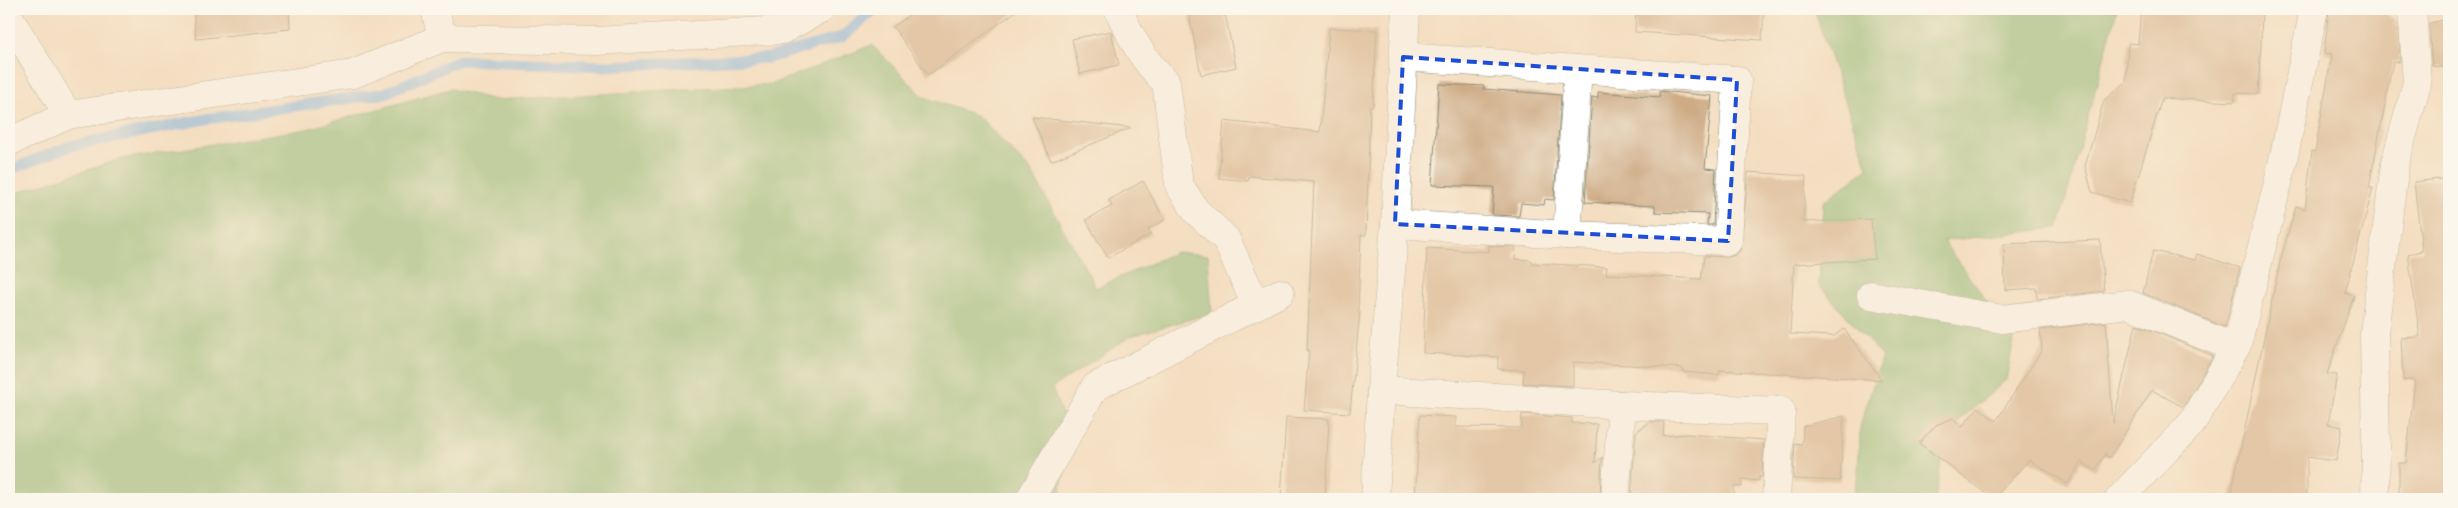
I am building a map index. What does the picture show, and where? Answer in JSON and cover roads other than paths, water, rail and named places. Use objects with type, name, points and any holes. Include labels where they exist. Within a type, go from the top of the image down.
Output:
[{"type":"street","points":[[435,9],[442,38]]},
{"type":"street","points":[[9,142],[68,115],[353,74],[442,38],[596,41],[782,30],[821,9]]},
{"type":"street","points":[[1030,499],[1096,387],[1268,299],[1226,239],[1196,212],[1179,185],[1166,82],[1154,71],[1126,26],[1118,9]]},
{"type":"street","points":[[1376,499],[1381,390],[1395,224],[1406,9]]},
{"type":"street","points":[[2119,499],[2192,423],[2235,348],[2280,175],[2314,9]]},
{"type":"street","points":[[2374,499],[2376,448],[2374,333],[2395,162],[2417,83],[2412,9]]},
{"type":"street","points":[[9,17],[68,115]]},
{"type":"street","points":[[1395,224],[1567,235],[1728,242],[1737,80],[1403,57]]},
{"type":"street","points":[[1567,235],[1578,69]]},
{"type":"street","points":[[1871,294],[2002,318],[2128,304],[2235,348]]},
{"type":"street","points":[[1381,390],[1622,405],[1781,411],[1776,499]]},
{"type":"street","points":[[1615,499],[1622,405]]},
{"type":"waterway","points":[[9,170],[70,146],[206,119],[385,93],[460,60],[605,66],[768,58],[842,37],[875,9]]}]
